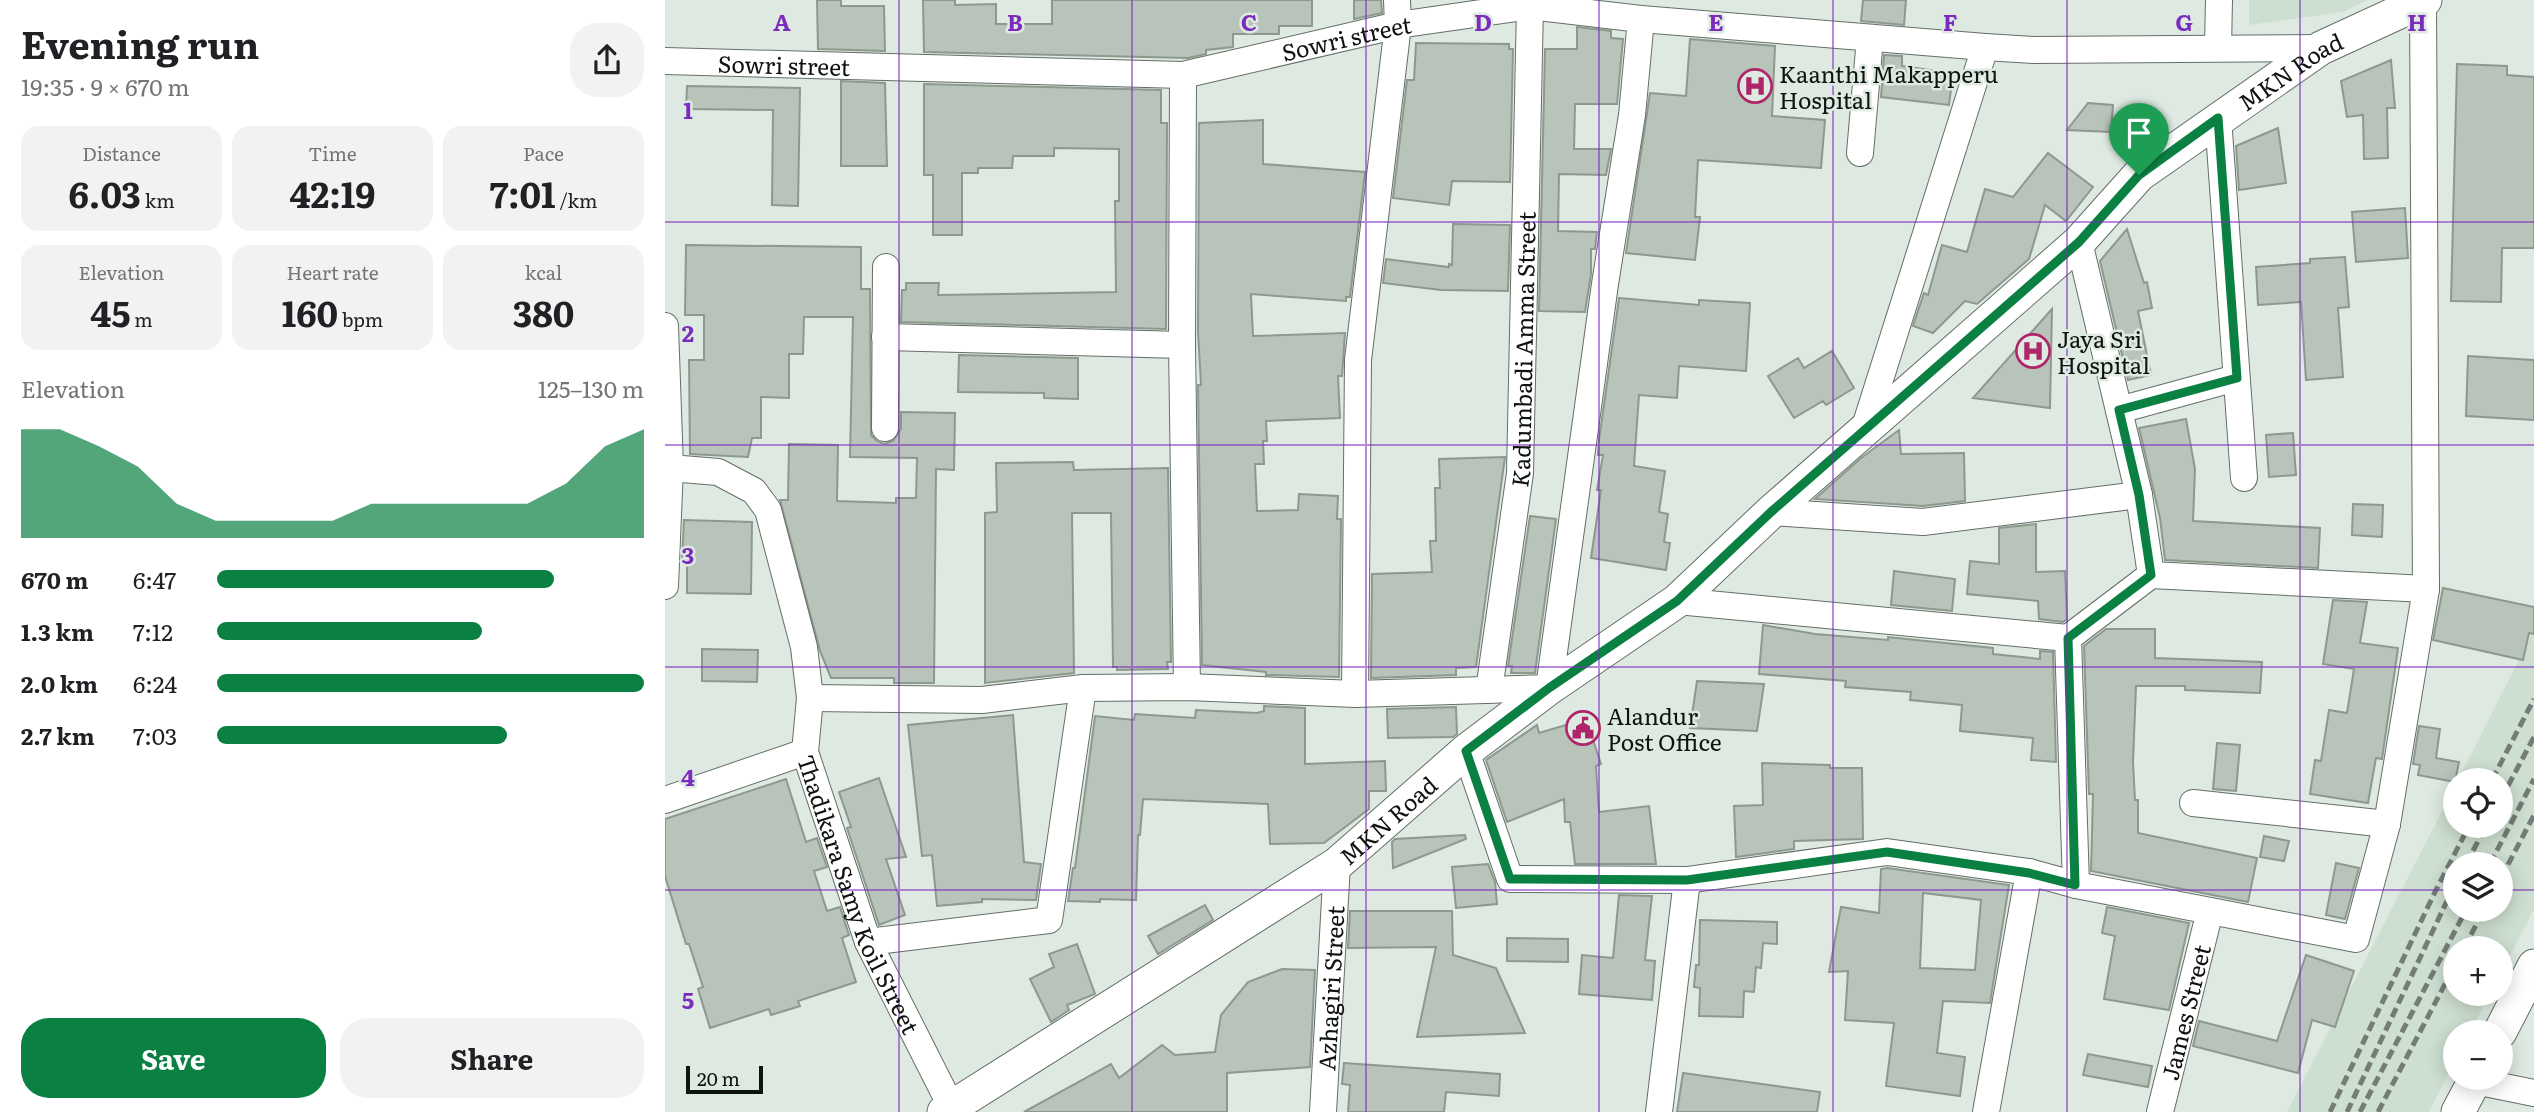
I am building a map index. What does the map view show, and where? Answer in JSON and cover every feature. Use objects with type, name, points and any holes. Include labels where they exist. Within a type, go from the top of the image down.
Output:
[{"type":"street","points":[[2218,48],[2219,0]]},
{"type":"street","points":[[1466,751],[1510,879],[1687,880],[1887,852],[2029,873],[2075,885],[2356,939],[2387,824],[2426,589],[2424,0]]},
{"type":"street","name":"MKN Road","points":[[951,1110],[1337,864],[1466,751],[1549,688],[1677,601],[1771,512],[2079,242],[2139,175],[2321,48],[2424,0]]},
{"type":"street","name":"Sowri street","points":[[665,61],[1184,75],[1397,12],[1530,6],[1630,12],[1870,38],[2034,50],[2321,48]]},
{"type":"street","name":"Kadumbadi Amma Street","points":[[1489,690],[1520,473],[1530,6]]},
{"type":"street","points":[[1355,694],[1358,360],[1397,12]]},
{"type":"street","points":[[810,698],[982,700],[1083,688],[1187,687],[1355,694],[1549,688],[1605,284],[1632,115],[1630,12]]},
{"type":"street","points":[[1860,153],[1870,38]]},
{"type":"street","points":[[1864,430],[1985,47]]},
{"type":"street","points":[[1184,75],[1182,345],[1187,687]]},
{"type":"street","points":[[2218,118],[2243,478]]},
{"type":"street","points":[[2079,242],[2139,495],[2151,575]]},
{"type":"street","points":[[885,428],[886,267]]},
{"type":"street","points":[[665,326],[670,468],[665,586]]},
{"type":"street","points":[[885,337],[1182,345]]},
{"type":"street","points":[[2119,410],[2237,378]]},
{"type":"street","name":"Thadikara Samy Koil Street","points":[[670,468],[717,472],[754,491],[768,510],[804,647],[810,698],[805,752],[868,942],[951,1110]]},
{"type":"street","points":[[1771,512],[1923,522],[2139,495]]},
{"type":"street","points":[[1677,601],[2068,638],[2151,575],[2426,589]]},
{"type":"street","points":[[2068,638],[2075,885]]},
{"type":"street","points":[[868,942],[1049,920],[1083,688]]},
{"type":"street","points":[[665,800],[805,752]]},
{"type":"street","points":[[2193,803],[2387,824]]},
{"type":"street","name":"Azhagiri Street","points":[[1323,1112],[1337,864]]},
{"type":"street","points":[[1986,1112],[2029,873]]},
{"type":"street","points":[[1659,1112],[1687,880]]},
{"type":"street","name":"James Street","points":[[2160,1112],[2210,911]]},
{"type":"street","points":[[2506,1020],[2534,965]]},
{"type":"street","points":[[2513,1088],[2534,1093]]},
{"type":"street","points":[[2458,1112],[2470,1090]]},
{"type":"shaded area","points":[[2249,0],[2367,0],[2343,12],[2249,25]]},
{"type":"shaded area","points":[[2534,630],[2534,909],[2513,950],[2513,936],[2443,936],[2443,1006],[2484,1006],[2476,1020],[2443,1020],[2443,1085],[2429,1112],[2287,1112],[2443,809],[2443,838],[2513,838],[2513,768],[2464,768]]},
{"type":"building","points":[[817,0],[841,0],[841,6],[884,6],[885,51],[818,49]]},
{"type":"building","points":[[923,0],[955,0],[955,5],[996,4],[996,24],[1052,24],[1052,0],[1312,0],[1312,26],[1279,26],[1279,34],[1233,34],[1233,47],[1206,50],[1206,54],[1188,58],[924,52]]},
{"type":"building","points":[[1354,0],[1381,0],[1382,13],[1354,19]]},
{"type":"building","points":[[1863,0],[1906,0],[1904,25],[1861,21]]},
{"type":"building","points":[[1577,27],[1611,31],[1611,38],[1623,39],[1617,104],[1575,104],[1574,149],[1611,149],[1606,175],[1559,174],[1558,231],[1597,232],[1595,249],[1591,249],[1591,274],[1585,312],[1539,311],[1545,49],[1577,49]]},
{"type":"building","points":[[1690,39],[1775,46],[1772,116],[1825,120],[1821,168],[1698,160],[1695,217],[1700,217],[1695,260],[1626,253],[1650,93],[1686,96]]},
{"type":"building","points":[[1416,43],[1509,44],[1509,49],[1513,49],[1510,182],[1452,181],[1449,205],[1393,198],[1407,80],[1414,80]]},
{"type":"building","points":[[1884,55],[1902,56],[1902,66],[1953,73],[1949,105],[1881,97]]},
{"type":"building","points":[[2391,60],[2395,108],[2387,108],[2388,158],[2364,159],[2363,115],[2347,117],[2341,81]]},
{"type":"building","points":[[2457,64],[2507,66],[2507,75],[2534,77],[2534,248],[2502,248],[2501,302],[2451,301]]},
{"type":"building","points":[[841,81],[885,83],[887,166],[841,166]]},
{"type":"building","points":[[924,84],[1161,90],[1161,123],[1167,123],[1166,329],[901,322],[902,290],[906,290],[906,283],[939,283],[938,295],[1116,292],[1115,201],[1119,201],[1119,149],[1054,148],[1054,156],[1013,156],[1012,168],[978,168],[978,173],[962,173],[962,235],[933,235],[933,175],[924,175]]},
{"type":"building","points":[[687,86],[800,88],[798,206],[772,205],[773,110],[686,109]]},
{"type":"building","points":[[2088,103],[2113,105],[2111,132],[2067,130]]},
{"type":"building","points":[[1263,120],[1263,164],[1365,172],[1350,297],[1346,297],[1346,301],[1251,294],[1253,336],[1345,333],[1342,376],[1338,376],[1340,418],[1266,421],[1264,464],[1255,464],[1257,511],[1298,510],[1299,494],[1338,496],[1337,519],[1341,519],[1339,677],[1266,675],[1266,672],[1202,665],[1198,385],[1201,385],[1198,332],[1199,123]]},
{"type":"building","points":[[2278,128],[2286,183],[2239,190],[2236,146]]},
{"type":"building","points":[[2048,153],[2093,187],[2066,221],[2045,205],[2029,259],[1977,304],[1965,301],[1933,333],[1913,326],[1924,293],[1928,295],[1942,245],[1967,252],[1985,189],[2013,197]]},
{"type":"building","points":[[2405,208],[2408,258],[2356,262],[2352,212]]},
{"type":"building","points":[[1453,224],[1510,225],[1508,291],[1441,290],[1383,283],[1386,259],[1449,267],[1449,264],[1452,265]]},
{"type":"building","points":[[2127,229],[2144,283],[2147,282],[2152,308],[2138,311],[2151,375],[2128,380],[2100,261]]},
{"type":"building","points":[[686,245],[861,247],[861,289],[870,289],[871,435],[884,444],[893,441],[901,429],[901,412],[955,413],[954,470],[936,469],[934,683],[894,683],[894,678],[831,678],[820,651],[780,500],[788,500],[789,444],[838,445],[837,501],[896,503],[896,498],[916,498],[917,458],[850,457],[853,317],[804,317],[803,354],[789,354],[789,398],[761,397],[761,438],[752,438],[748,457],[690,454],[689,360],[704,360],[704,315],[685,315]]},
{"type":"building","points":[[2345,257],[2349,307],[2338,308],[2343,377],[2306,380],[2301,302],[2258,305],[2256,267]]},
{"type":"building","points":[[1619,298],[1699,305],[1699,300],[1750,303],[1746,371],[1679,366],[1677,398],[1639,395],[1634,466],[1665,471],[1659,512],[1668,514],[1664,542],[1670,543],[1666,570],[1591,558],[1601,490],[1597,490],[1603,455],[1598,455],[1599,440]]},
{"type":"building","points":[[2052,309],[2050,408],[1973,398]]},
{"type":"building","points":[[1832,351],[1854,388],[1826,405],[1823,401],[1794,418],[1768,376],[1798,358],[1804,368]]},
{"type":"building","points":[[959,355],[1078,358],[1078,399],[1044,398],[1044,393],[958,392]]},
{"type":"building","points":[[2468,356],[2534,360],[2534,420],[2466,416]]},
{"type":"building","points":[[2186,419],[2195,469],[2193,521],[2320,528],[2318,568],[2165,560],[2160,518],[2139,428]]},
{"type":"building","points":[[1899,430],[1901,454],[1964,453],[1965,501],[1923,506],[1815,499],[1861,458]]},
{"type":"building","points":[[2293,433],[2296,475],[2269,477],[2266,435]]},
{"type":"building","points":[[1505,457],[1476,667],[1456,668],[1456,675],[1371,678],[1372,574],[1432,572],[1430,541],[1436,541],[1435,488],[1440,488],[1439,459]]},
{"type":"building","points":[[1073,462],[1074,470],[1168,468],[1171,662],[1167,662],[1168,669],[1117,670],[1117,667],[1113,667],[1111,513],[1072,513],[1074,673],[985,683],[985,513],[997,512],[996,463]]},
{"type":"building","points":[[2353,504],[2383,505],[2382,537],[2352,535]]},
{"type":"building","points":[[1530,516],[1556,519],[1535,673],[1511,673],[1512,666],[1508,666]]},
{"type":"building","points":[[684,520],[752,522],[751,594],[687,593],[687,560],[682,560]]},
{"type":"building","points":[[2036,524],[2036,572],[2065,571],[2067,619],[2063,622],[2039,619],[2038,601],[1967,594],[1970,561],[1999,564],[1999,528]]},
{"type":"building","points":[[1894,571],[1955,579],[1952,611],[1891,605]]},
{"type":"building","points":[[2443,588],[2534,607],[2534,634],[2529,633],[2523,660],[2433,640]]},
{"type":"building","points":[[2333,600],[2367,602],[2360,643],[2398,648],[2382,759],[2376,758],[2368,803],[2310,794],[2315,760],[2321,761],[2329,710],[2347,713],[2354,669],[2323,664]]},
{"type":"building","points":[[1763,625],[1815,634],[1888,640],[1888,637],[1993,648],[1993,654],[2040,659],[2040,651],[2053,652],[2056,762],[2031,760],[2033,738],[1960,731],[1962,705],[1910,700],[1911,692],[1845,687],[1846,681],[1759,674]]},
{"type":"building","points":[[2106,629],[2155,629],[2155,658],[2262,662],[2260,693],[2185,690],[2185,686],[2136,686],[2133,762],[2135,800],[2138,800],[2138,833],[2257,858],[2248,902],[2091,871],[2093,794],[2089,794],[2084,646]]},
{"type":"building","points":[[702,649],[758,650],[757,682],[702,681]]},
{"type":"building","points":[[1697,681],[1764,684],[1757,731],[1690,728]]},
{"type":"building","points":[[1264,706],[1305,708],[1305,764],[1385,761],[1386,791],[1369,791],[1369,809],[1324,843],[1270,844],[1268,804],[1143,799],[1138,835],[1136,900],[1068,901],[1075,868],[1095,716],[1134,720],[1135,714],[1195,718],[1196,710],[1257,713],[1264,711]]},
{"type":"building","points":[[1456,707],[1457,734],[1453,737],[1388,738],[1387,709]]},
{"type":"building","points":[[1013,715],[1024,862],[1041,864],[1036,900],[982,899],[982,902],[937,906],[932,855],[922,856],[908,725]]},
{"type":"building","points":[[1586,719],[1601,764],[1596,766],[1599,812],[1649,806],[1656,864],[1575,864],[1570,822],[1565,822],[1564,799],[1507,822],[1486,760],[1537,725],[1539,733]]},
{"type":"building","points":[[2419,726],[2440,729],[2436,758],[2459,762],[2458,768],[2443,768],[2443,780],[2418,775],[2420,765],[2413,764]]},
{"type":"building","points":[[2217,743],[2240,745],[2236,791],[2213,789]]},
{"type":"building","points":[[1762,763],[1862,768],[1863,839],[1794,841],[1794,849],[1736,857],[1734,806],[1763,805]]},
{"type":"building","points":[[879,778],[906,857],[886,859],[905,915],[879,925],[847,828],[851,827],[839,792]]},
{"type":"building","points":[[786,779],[806,842],[817,838],[827,867],[814,871],[827,911],[840,907],[849,935],[842,938],[856,982],[798,1001],[800,1006],[771,1015],[769,1009],[710,1028],[698,989],[703,987],[689,944],[686,944],[665,876],[665,819]]},
{"type":"building","points":[[1465,835],[1466,839],[1393,868],[1392,842],[1395,839]]},
{"type":"building","points":[[2264,836],[2289,841],[2284,861],[2260,857]]},
{"type":"building","points":[[2336,863],[2359,868],[2345,919],[2326,915]]},
{"type":"building","points":[[1488,864],[1495,882],[1497,904],[1456,908],[1452,867]]},
{"type":"building","points":[[1881,869],[2009,885],[1990,1003],[1943,1001],[1937,1053],[1965,1057],[1960,1096],[1886,1086],[1894,1023],[1845,1020],[1848,971],[1829,972],[1841,907],[1879,913]],"holes":[[[1923,893],[1981,900],[1975,970],[1920,968]]]},
{"type":"building","points":[[1619,895],[1652,896],[1645,960],[1655,961],[1652,1000],[1579,994],[1582,955],[1613,958]]},
{"type":"building","points":[[1205,905],[1213,920],[1158,954],[1148,936]]},
{"type":"building","points":[[2107,907],[2189,923],[2169,1010],[2104,999],[2115,936],[2102,933]]},
{"type":"building","points":[[1350,911],[1452,911],[1453,955],[1496,968],[1525,1033],[1417,1037],[1436,947],[1348,948]]},
{"type":"building","points":[[1700,920],[1777,922],[1777,944],[1763,943],[1761,968],[1756,967],[1754,992],[1744,991],[1743,1017],[1699,1016],[1700,988],[1694,987],[1696,965],[1699,965]]},
{"type":"building","points":[[1507,938],[1568,939],[1568,962],[1507,961]]},
{"type":"building","points":[[1077,944],[1095,994],[1067,1005],[1069,1010],[1051,1022],[1030,979],[1054,967],[1049,954]]},
{"type":"building","points":[[2306,955],[2354,971],[2335,1027],[2312,1020],[2298,1073],[2193,1046],[2199,1021],[2277,1041]]},
{"type":"building","points":[[1282,969],[1315,970],[1310,1067],[1227,1073],[1227,1112],[1024,1112],[1111,1064],[1119,1078],[1162,1045],[1175,1055],[1215,1052],[1221,1015],[1248,982]]},
{"type":"building","points":[[2088,1054],[2152,1066],[2148,1087],[2083,1075]]},
{"type":"building","points":[[1344,1063],[1500,1074],[1499,1096],[1446,1092],[1444,1112],[1348,1112],[1350,1085],[1342,1084]]},
{"type":"building","points":[[1683,1073],[1820,1092],[1817,1112],[1677,1112]]},
{"type":"railway","points":[[2498,768],[2534,699]]},
{"type":"railway","points":[[2513,776],[2534,737]]},
{"type":"railway","points":[[2496,852],[2534,779]]},
{"type":"railway","points":[[2513,855],[2534,815]]},
{"type":"railway","points":[[2330,1112],[2463,838]]},
{"type":"railway","points":[[2472,852],[2480,838]]},
{"type":"railway","points":[[2347,1112],[2443,909]]},
{"type":"railway","points":[[2360,1112],[2460,922]]},
{"type":"railway","points":[[2470,936],[2478,922]]},
{"type":"railway","points":[[2378,1112],[2443,988]]},
{"type":"place","name":"Kaanthi Makapperu Hospital","points":[[1755,86]]},
{"type":"place","name":"Jaya Sri Hospital","points":[[2033,351]]},
{"type":"place","name":"Alandur Post Office","points":[[1583,728]]},
{"type":"route","points":[[2218,118],[2237,378],[2119,410],[2139,495],[2151,575],[2068,638],[2075,885],[2029,873],[1887,852],[1687,880],[1510,879],[1466,751],[1549,688],[1677,601],[1771,512],[2079,242],[2139,175],[2218,118]]}]
